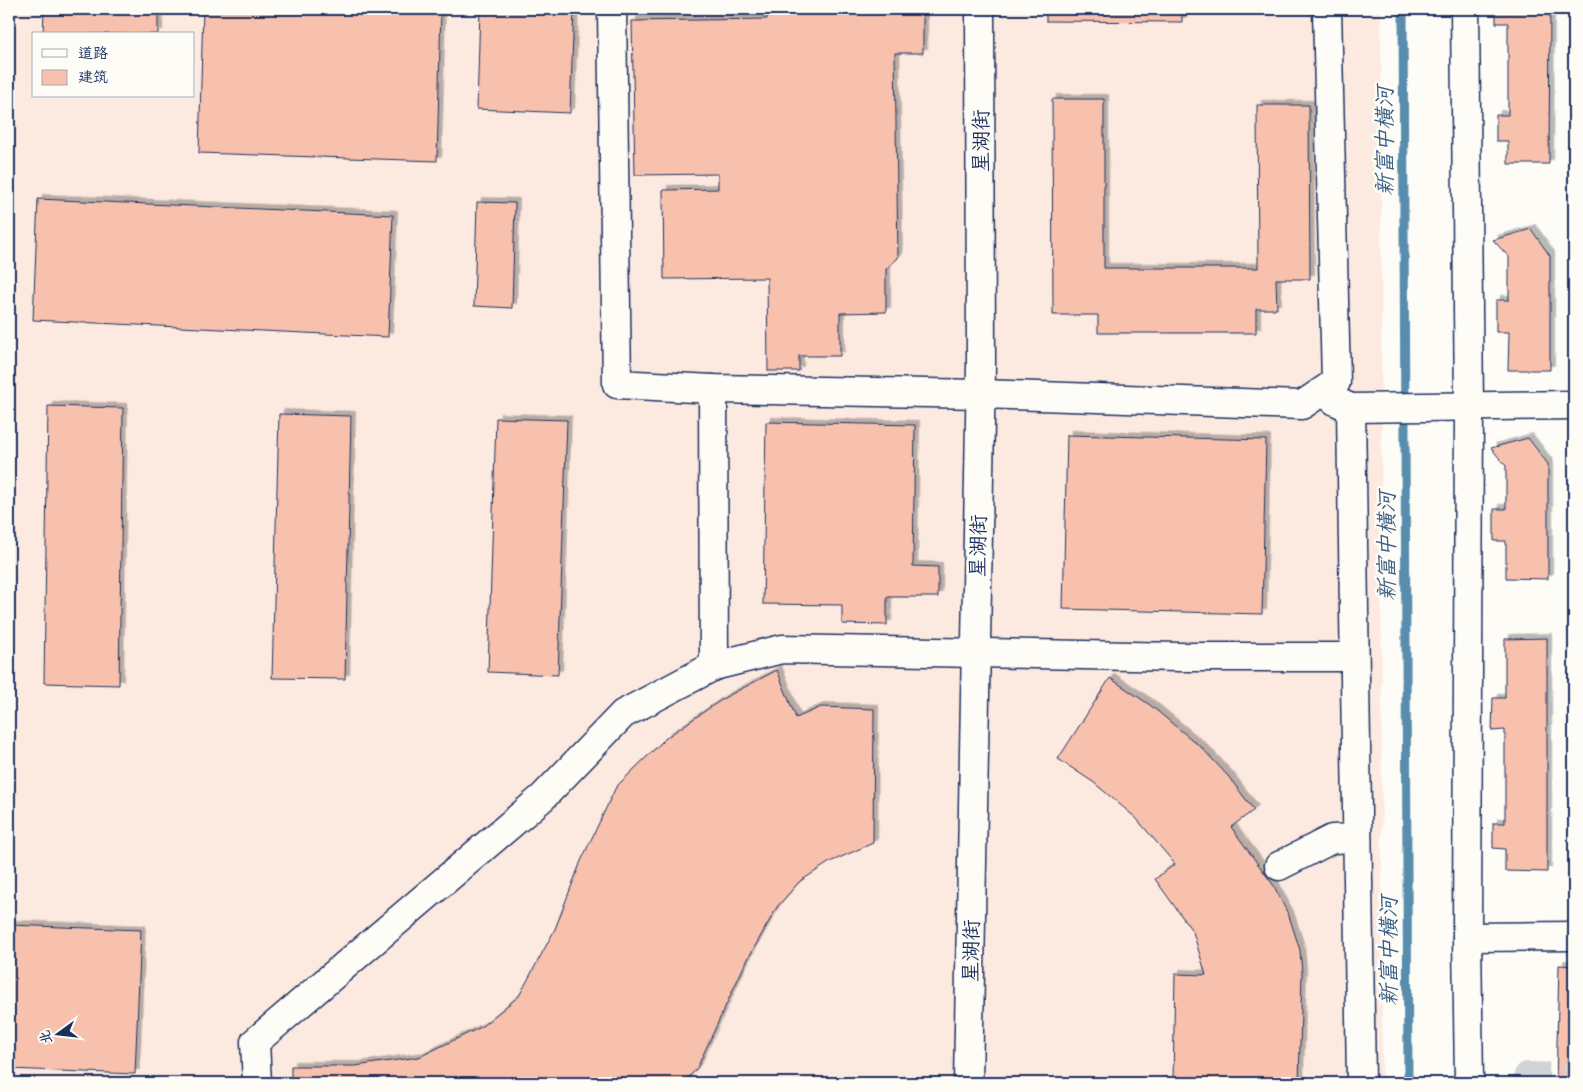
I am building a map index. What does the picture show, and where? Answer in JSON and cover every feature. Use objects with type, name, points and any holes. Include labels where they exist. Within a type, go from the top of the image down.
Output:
[{"type":"street","points":[[612,9],[617,384],[713,390],[981,394],[1302,406],[1336,382],[1327,9]]},
{"type":"street","name":"星湖街","points":[[968,1083],[981,394],[980,9]]},
{"type":"street","points":[[1465,9],[1469,406],[1467,937],[1470,1083]]},
{"type":"street","points":[[713,390],[714,666]]},
{"type":"street","points":[[1318,394],[1361,407],[1574,405]]},
{"type":"street","points":[[1361,407],[1354,657],[1361,1083]]},
{"type":"street","points":[[257,1083],[255,1042],[543,797],[623,714],[714,666],[782,650],[1178,657],[1354,657]]},
{"type":"street","points":[[1279,866],[1332,839],[1357,838]]},
{"type":"street","points":[[1467,937],[1574,936]]},
{"type":"shaded area","points":[[9,9],[1381,9],[1382,1083],[9,1083]]},
{"type":"building","points":[[44,9],[158,9],[158,32],[43,32]]},
{"type":"building","points":[[203,9],[441,9],[437,161],[199,153]]},
{"type":"building","points":[[480,9],[574,9],[570,113],[477,109]]},
{"type":"building","points":[[767,9],[923,9],[923,53],[895,53],[898,258],[886,269],[886,312],[840,313],[840,356],[799,356],[799,371],[768,371],[767,278],[664,279],[663,190],[718,189],[718,174],[635,175],[632,21],[767,19]]},
{"type":"building","points":[[1046,9],[1182,9],[1182,22],[1046,21]]},
{"type":"building","points":[[1496,9],[1550,9],[1549,164],[1508,164],[1508,141],[1496,141],[1496,115],[1508,115],[1508,23],[1496,23]]},
{"type":"building","points":[[1052,99],[1104,99],[1104,268],[1258,268],[1257,105],[1309,105],[1310,279],[1276,279],[1277,309],[1256,309],[1256,333],[1098,333],[1098,315],[1053,315]]},
{"type":"building","points":[[38,199],[393,215],[388,337],[33,320]]},
{"type":"building","points":[[477,202],[515,203],[512,308],[474,306]]},
{"type":"building","points":[[1531,229],[1550,256],[1550,370],[1508,370],[1509,332],[1496,332],[1496,300],[1509,300],[1509,257],[1493,240]]},
{"type":"building","points":[[48,406],[123,408],[119,685],[44,683]]},
{"type":"building","points":[[279,414],[351,416],[345,679],[272,678]]},
{"type":"building","points":[[496,418],[567,420],[558,675],[488,672]]},
{"type":"building","points":[[766,422],[915,425],[913,566],[938,567],[938,597],[887,597],[887,625],[842,624],[842,605],[763,604]]},
{"type":"building","points":[[1067,435],[1266,440],[1262,614],[1063,609]]},
{"type":"building","points":[[1528,438],[1548,464],[1548,579],[1506,578],[1506,541],[1494,541],[1494,509],[1506,509],[1506,466],[1491,448]]},
{"type":"building","points":[[1547,638],[1547,872],[1505,871],[1505,849],[1493,848],[1493,823],[1505,823],[1505,730],[1492,731],[1493,698],[1505,698],[1505,639]]},
{"type":"building","points":[[777,670],[796,718],[821,707],[874,709],[873,843],[830,862],[799,882],[777,907],[744,966],[697,1068],[684,1083],[291,1083],[291,1066],[355,1066],[419,1057],[481,1027],[519,996],[555,929],[581,861],[616,787],[667,737],[724,698]]},
{"type":"building","points":[[1110,678],[1150,705],[1202,748],[1228,776],[1254,810],[1231,827],[1274,886],[1289,916],[1300,950],[1302,973],[1299,1083],[1173,1083],[1175,974],[1206,975],[1193,932],[1155,879],[1175,864],[1136,818],[1093,782],[1058,759]]},
{"type":"building","points":[[9,925],[141,930],[135,1074],[9,1069]]},
{"type":"building","points":[[1559,965],[1574,966],[1574,1083],[1556,1083]]},
{"type":"waterway","name":"新富中横河","points":[[1403,9],[1408,1083]]},
{"type":"tunnel","points":[[1528,1083],[1528,1076],[1574,1077]]}]
